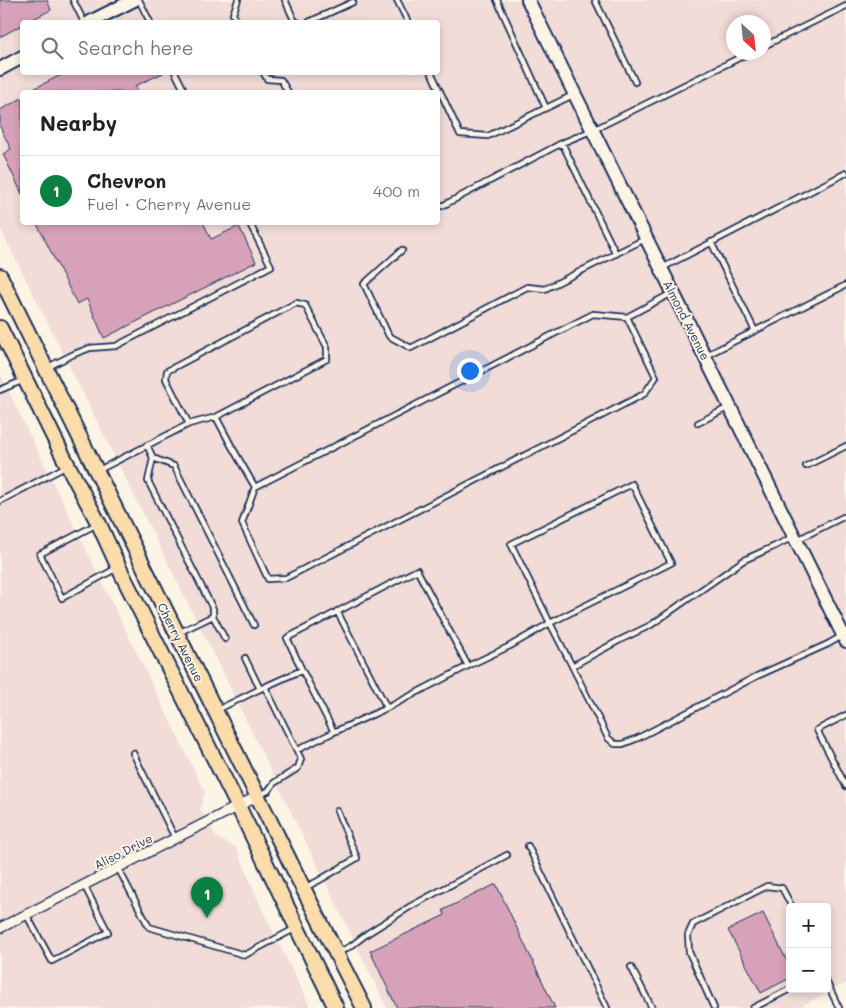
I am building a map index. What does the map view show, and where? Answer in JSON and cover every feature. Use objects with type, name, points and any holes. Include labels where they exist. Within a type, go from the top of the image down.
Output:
[{"type":"main road","name":"Cherry Avenue","points":[[0,276],[216,711],[263,793],[303,888],[364,1008]]},
{"type":"main road","name":"Cherry Avenue","points":[[0,328],[238,806],[336,1008]]},
{"type":"street","points":[[94,20],[134,0]]},
{"type":"street","name":"Almond Avenue","points":[[528,0],[845,638]]},
{"type":"street","points":[[0,69],[20,58]]},
{"type":"street","name":"Aliso Drive","points":[[0,928],[263,793]]},
{"type":"lane","points":[[73,0],[83,20]]},
{"type":"lane","points":[[139,0],[149,20]]},
{"type":"lane","points":[[236,20],[233,14],[238,0]]},
{"type":"lane","points":[[285,0],[294,20]]},
{"type":"lane","points":[[397,0],[407,20]]},
{"type":"lane","points":[[496,0],[546,108]]},
{"type":"lane","points":[[596,0],[635,82]]},
{"type":"lane","points":[[314,20],[353,2]]},
{"type":"lane","points":[[771,43],[846,6]]},
{"type":"lane","points":[[442,206],[562,144],[735,60]]},
{"type":"lane","points":[[176,75],[184,90]]},
{"type":"lane","points":[[265,75],[267,79],[281,80],[287,90]]},
{"type":"lane","points":[[432,75],[439,90]]},
{"type":"lane","points":[[440,91],[460,134],[488,136],[574,94]]},
{"type":"lane","points":[[562,144],[616,254]]},
{"type":"lane","points":[[661,268],[846,173]]},
{"type":"lane","points":[[46,368],[90,348],[116,346],[270,266],[250,225]]},
{"type":"lane","points":[[402,250],[364,284],[389,336],[411,348],[527,287],[545,290],[646,238]]},
{"type":"lane","points":[[711,242],[755,331]]},
{"type":"lane","points":[[705,356],[846,284]]},
{"type":"lane","points":[[627,317],[656,377],[644,394],[286,578],[268,579],[242,523],[254,487],[594,314],[627,317],[673,292]]},
{"type":"lane","points":[[97,471],[189,424],[216,417],[327,359],[327,347],[305,305],[296,303],[167,372],[166,379],[189,424]]},
{"type":"lane","points":[[0,390],[25,380]]},
{"type":"lane","points":[[698,423],[730,406]]},
{"type":"lane","points":[[216,417],[254,487]]},
{"type":"lane","points":[[147,445],[153,458],[148,481],[213,609],[213,616],[225,639]]},
{"type":"lane","points":[[806,466],[846,446]]},
{"type":"lane","points":[[153,458],[174,466],[254,625]]},
{"type":"lane","points":[[0,501],[68,466]]},
{"type":"lane","points":[[297,750],[387,708],[510,646],[550,623],[671,563],[632,484],[511,544],[550,623],[608,738],[614,744],[623,744],[645,734],[757,676],[845,638]]},
{"type":"lane","points":[[572,666],[651,625],[744,560],[844,517]]},
{"type":"lane","points":[[98,524],[40,554],[62,598],[119,568]]},
{"type":"lane","points":[[334,732],[287,638],[417,570],[468,666]]},
{"type":"lane","points":[[337,611],[387,708]]},
{"type":"lane","points":[[177,633],[213,616]]},
{"type":"lane","points":[[245,658],[260,689]]},
{"type":"lane","points":[[216,711],[302,670]]},
{"type":"lane","points":[[263,793],[274,783],[298,768],[301,759],[266,687]]},
{"type":"lane","points":[[846,715],[817,730],[846,786]]},
{"type":"lane","points":[[133,753],[175,838]]},
{"type":"lane","points":[[303,888],[358,858],[337,810]]},
{"type":"lane","points":[[528,846],[607,1008]]},
{"type":"lane","points":[[336,953],[351,946],[411,906],[507,855]]},
{"type":"lane","points":[[118,868],[150,927],[245,955],[297,927]]},
{"type":"lane","points":[[26,914],[52,962],[108,932],[84,885]]},
{"type":"lane","points":[[714,1008],[690,952],[688,935],[693,924],[767,886],[782,888],[790,903]]},
{"type":"lane","points":[[631,968],[652,1008]]},
{"type":"lane","points":[[753,1008],[786,991]]},
{"type":"lane","points":[[831,991],[839,1008]]},
{"type":"shaded area","points":[[0,0],[846,0],[846,983],[831,991],[831,903],[786,903],[786,993],[826,993],[797,1008],[387,1008],[221,669],[0,228]]},
{"type":"shaded area","points":[[0,374],[205,792],[200,809],[217,838],[236,847],[261,907],[311,1008],[0,1008]]},
{"type":"building","points":[[0,0],[47,0],[51,10],[31,20],[20,20],[20,26],[0,37]]},
{"type":"building","points":[[61,75],[159,75],[135,86],[138,90],[31,90]]},
{"type":"building","points":[[20,99],[20,190],[3,154],[11,149],[0,127],[0,110]]},
{"type":"building","points":[[38,225],[204,225],[211,239],[239,226],[256,262],[104,338],[87,299],[77,304]]},
{"type":"building","points":[[496,884],[555,1008],[397,1008],[370,951],[445,915],[443,910]]},
{"type":"building","points":[[763,913],[786,959],[786,980],[761,993],[728,930]]},
{"type":"place","name":"Chevron","points":[[207,918]]}]
